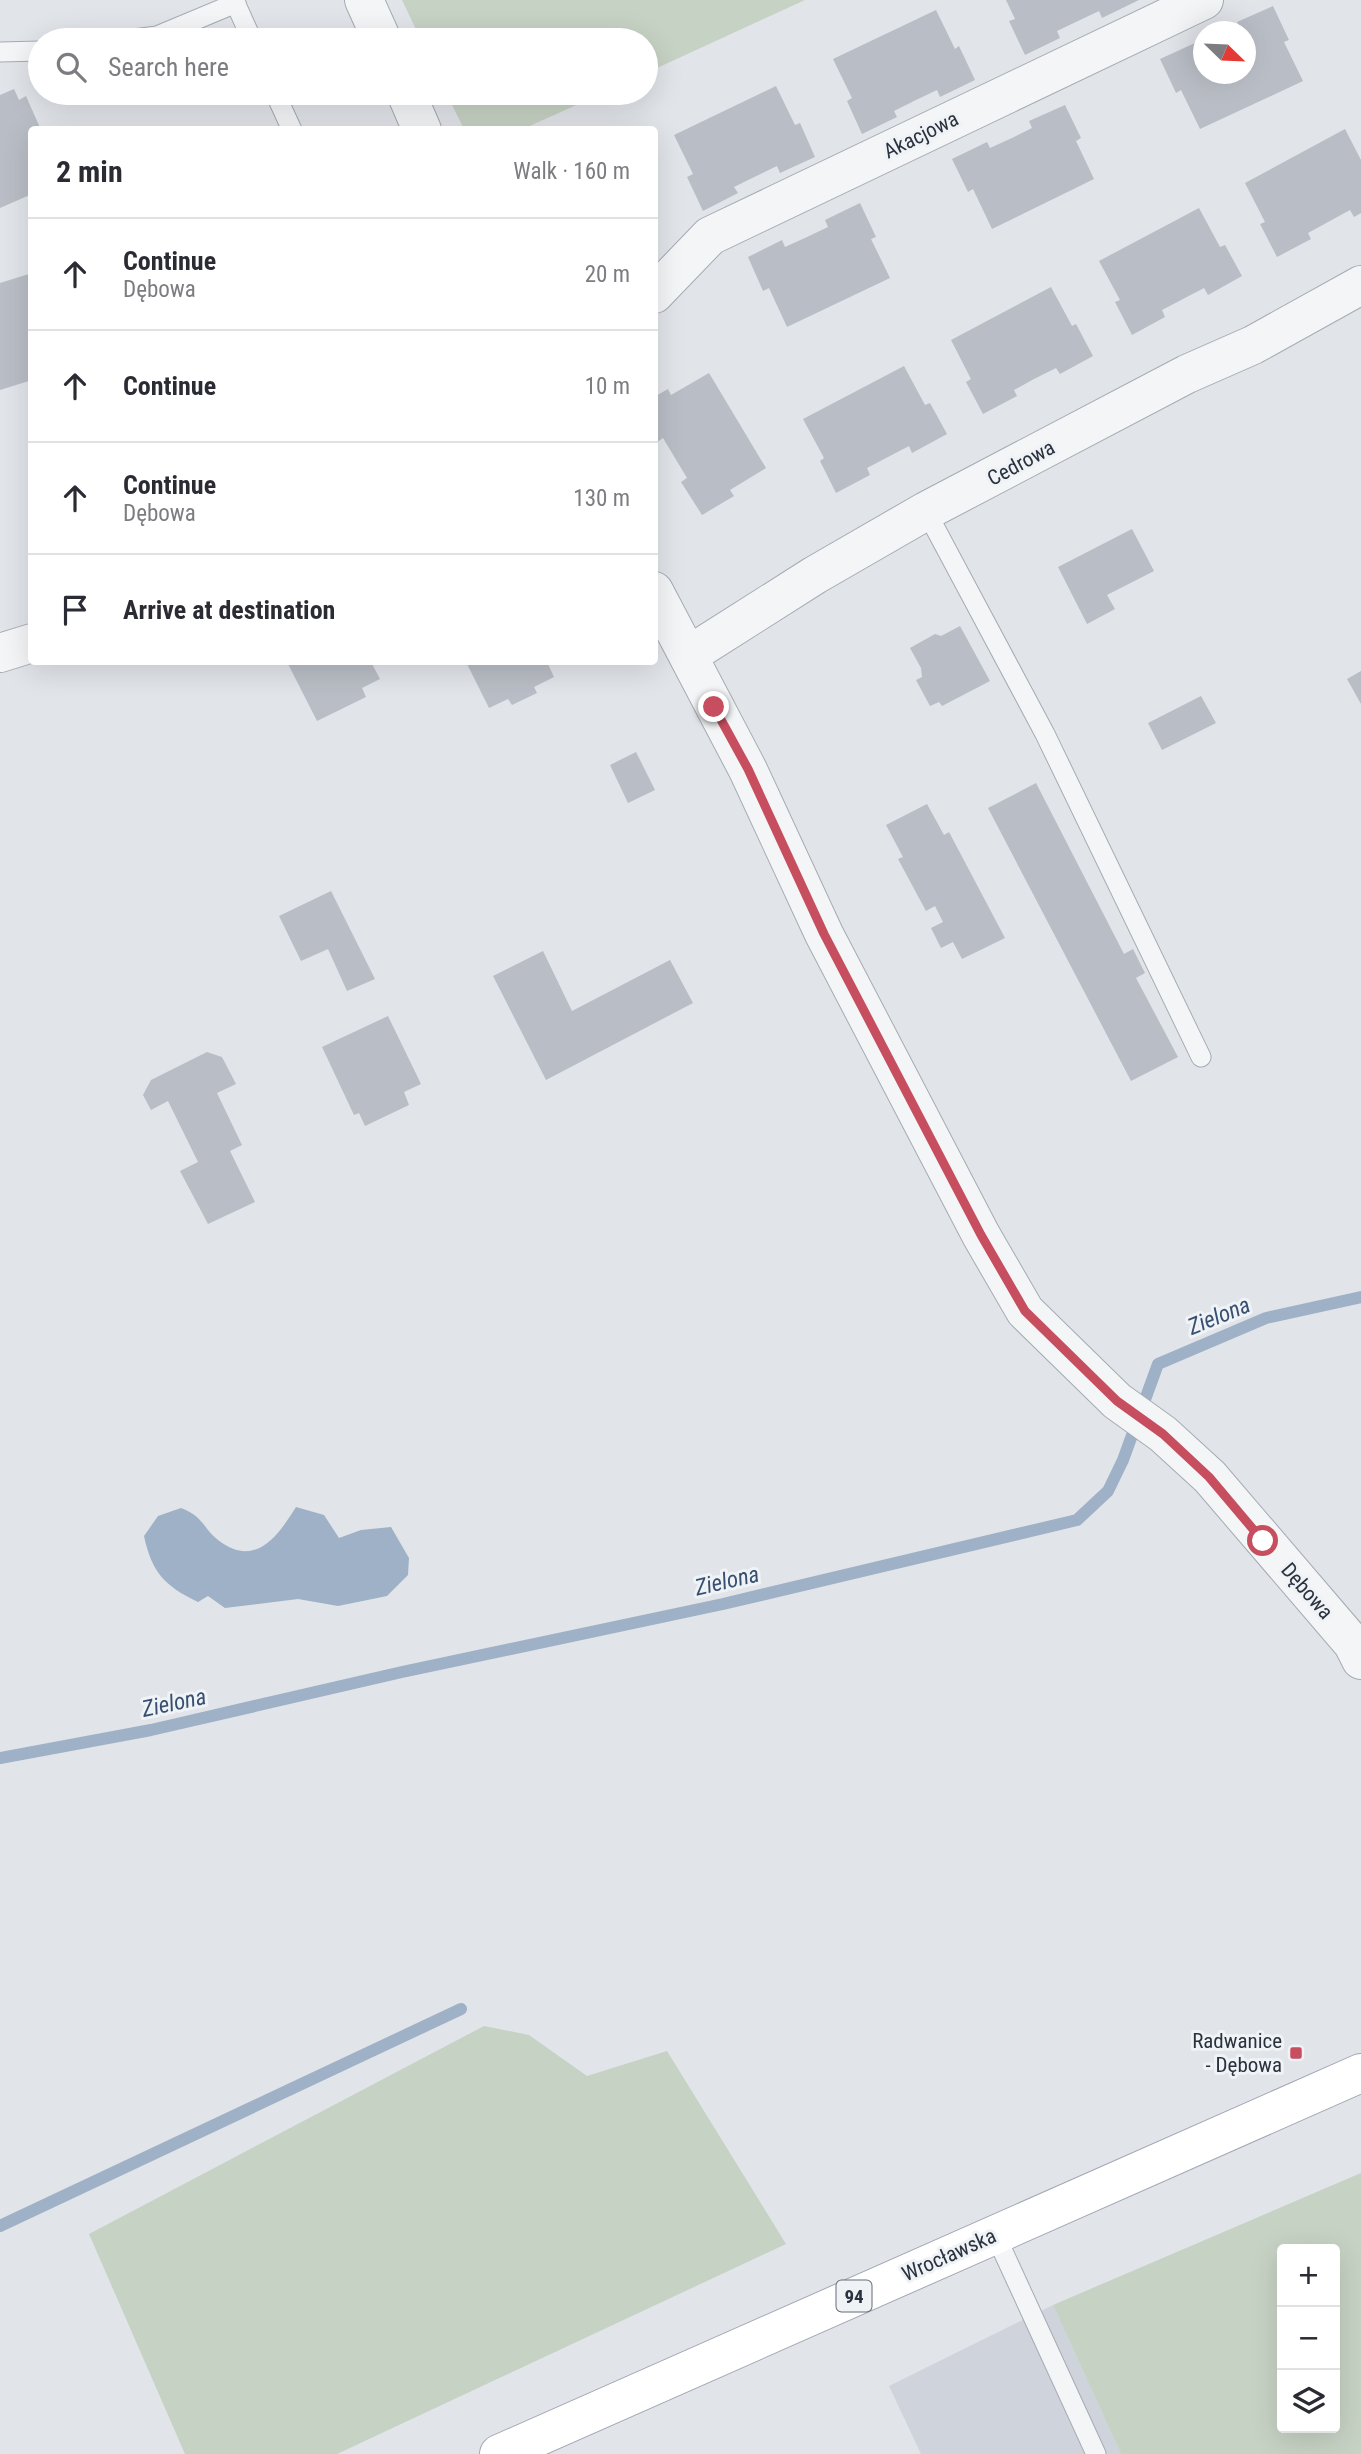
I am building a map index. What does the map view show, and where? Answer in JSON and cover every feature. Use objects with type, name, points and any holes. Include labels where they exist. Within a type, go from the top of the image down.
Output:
[{"type":"main road","name":"Wrocławska","points":[[499,2454],[1361,2073]]},
{"type":"street","points":[[365,0],[377,28]]},
{"type":"street","name":"Akacjowa","points":[[658,290],[710,236],[1204,0]]},
{"type":"street","points":[[411,105],[420,126]]},
{"type":"street","name":"Cedrowa","points":[[689,655],[816,575],[926,511],[1187,374],[1254,345],[1361,285]]},
{"type":"street","points":[[658,598],[689,655]]},
{"type":"street","points":[[0,653],[28,644]]},
{"type":"street","name":"Dębowa","points":[[689,655],[748,769],[824,934],[981,1235],[1025,1311],[1117,1401],[1163,1434],[1209,1477],[1353,1644],[1361,1660]]},
{"type":"lane","points":[[175,28],[235,1],[247,28]]},
{"type":"lane","points":[[0,52],[28,51]]},
{"type":"lane","points":[[281,105],[290,126]]},
{"type":"lane","points":[[926,511],[1045,734],[1201,1057]]},
{"type":"lane","points":[[995,2234],[1096,2454]]},
{"type":"shaded area","points":[[1053,2305],[1121,2454],[921,2454],[889,2386]]},
{"type":"green space","points":[[402,0],[805,0],[658,67],[658,28],[415,28]]},
{"type":"green space","points":[[452,105],[576,105],[530,126],[462,126]]},
{"type":"green space","points":[[484,2026],[529,2035],[587,2076],[667,2051],[786,2244],[337,2454],[185,2454],[89,2234]]},
{"type":"green space","points":[[1361,2173],[1361,2454],[1121,2454],[1053,2305]]},
{"type":"water","points":[[296,1507],[324,1515],[339,1538],[361,1530],[391,1527],[409,1558],[408,1575],[387,1596],[338,1606],[298,1599],[225,1608],[208,1596],[198,1602],[169,1584],[156,1569],[147,1549],[144,1536],[158,1516],[181,1508],[199,1519],[218,1540],[243,1551],[254,1550],[273,1538]]},
{"type":"building","points":[[1006,0],[1139,0],[1102,18],[1099,11],[1057,31],[1060,38],[1025,55],[1009,21],[1015,19]]},
{"type":"building","points":[[1273,6],[1289,40],[1284,42],[1303,81],[1200,129],[1181,90],[1176,93],[1160,59],[1193,44],[1193,84],[1256,84],[1256,21],[1239,21]]},
{"type":"building","points":[[936,10],[955,49],[959,46],[975,80],[940,97],[937,90],[916,100],[894,111],[897,117],[862,134],[847,101],[852,98],[833,59]]},
{"type":"building","points":[[776,86],[795,125],[800,123],[815,157],[780,173],[777,166],[734,187],[738,193],[703,211],[687,177],[693,174],[674,135]]},
{"type":"building","points":[[14,89],[19,100],[26,96],[39,126],[28,126],[28,196],[0,208],[0,95]]},
{"type":"building","points":[[1065,105],[1081,138],[1076,141],[1094,179],[992,229],[973,189],[968,192],[952,159],[987,142],[990,148],[1012,138],[1032,128],[1029,121]]},
{"type":"building","points":[[1345,129],[1361,160],[1361,213],[1354,217],[1350,210],[1308,233],[1311,239],[1277,257],[1260,224],[1265,222],[1245,183]]},
{"type":"building","points":[[860,203],[876,237],[871,239],[890,278],[787,327],[769,288],[763,291],[748,257],[782,240],[785,247],[828,227],[825,220]]},
{"type":"building","points":[[1199,208],[1220,247],[1225,245],[1242,276],[1208,295],[1204,288],[1162,310],[1165,317],[1132,335],[1115,302],[1120,300],[1099,261]]},
{"type":"building","points":[[28,274],[28,381],[0,390],[0,283]]},
{"type":"building","points":[[1051,287],[1072,326],[1076,324],[1093,356],[1060,374],[1056,368],[1034,379],[1014,390],[1017,396],[983,414],[966,382],[971,379],[951,340]]},
{"type":"building","points":[[904,366],[925,405],[930,403],[947,434],[912,453],[909,446],[867,468],[870,475],[836,493],[820,461],[824,458],[803,419]]},
{"type":"building","points":[[709,373],[766,468],[730,490],[734,496],[702,515],[681,482],[687,478],[663,438],[658,442],[658,395],[668,389],[671,395]]},
{"type":"building","points":[[1132,529],[1154,571],[1107,595],[1115,609],[1087,624],[1058,567]]},
{"type":"building","points":[[960,626],[990,681],[942,706],[939,702],[930,706],[916,680],[922,677],[921,668],[910,648],[935,634],[941,636]]},
{"type":"building","points":[[289,665],[373,665],[380,679],[362,688],[366,697],[317,721]]},
{"type":"building","points":[[468,665],[548,665],[554,677],[534,687],[537,693],[512,705],[508,699],[489,708]]},
{"type":"building","points":[[1361,671],[1361,704],[1347,679]]},
{"type":"building","points":[[1201,696],[1216,723],[1162,750],[1148,723]]},
{"type":"building","points":[[636,752],[655,790],[628,803],[610,765]]},
{"type":"building","points":[[1036,783],[1124,954],[1133,949],[1145,973],[1136,978],[1178,1057],[1131,1081],[988,808]]},
{"type":"building","points":[[927,804],[944,835],[949,832],[1005,938],[962,959],[953,942],[941,948],[931,928],[943,922],[935,906],[926,911],[898,859],[903,857],[886,825]]},
{"type":"building","points":[[331,891],[375,979],[347,991],[328,949],[301,961],[279,916]]},
{"type":"building","points":[[543,951],[572,1011],[670,960],[693,1003],[546,1080],[493,976]]},
{"type":"building","points":[[388,1016],[421,1084],[404,1092],[409,1105],[365,1126],[359,1113],[354,1115],[322,1047]]},
{"type":"building","points":[[207,1052],[222,1057],[236,1084],[217,1093],[242,1145],[230,1151],[255,1202],[208,1224],[180,1171],[198,1162],[168,1101],[151,1110],[143,1095],[151,1080]]},
{"type":"waterway","name":"Zielona","points":[[0,1758],[151,1730],[402,1672],[723,1604],[1077,1520],[1108,1491],[1123,1460],[1158,1364],[1266,1318],[1361,1297]]},
{"type":"waterway","points":[[0,2226],[461,2009]]},
{"type":"place","name":"Radwanice - Dębowa","points":[[1296,2053]]},
{"type":"route","points":[[714,707],[748,769],[824,934],[981,1235],[1025,1311],[1117,1401],[1163,1434],[1209,1477],[1263,1541]]}]
